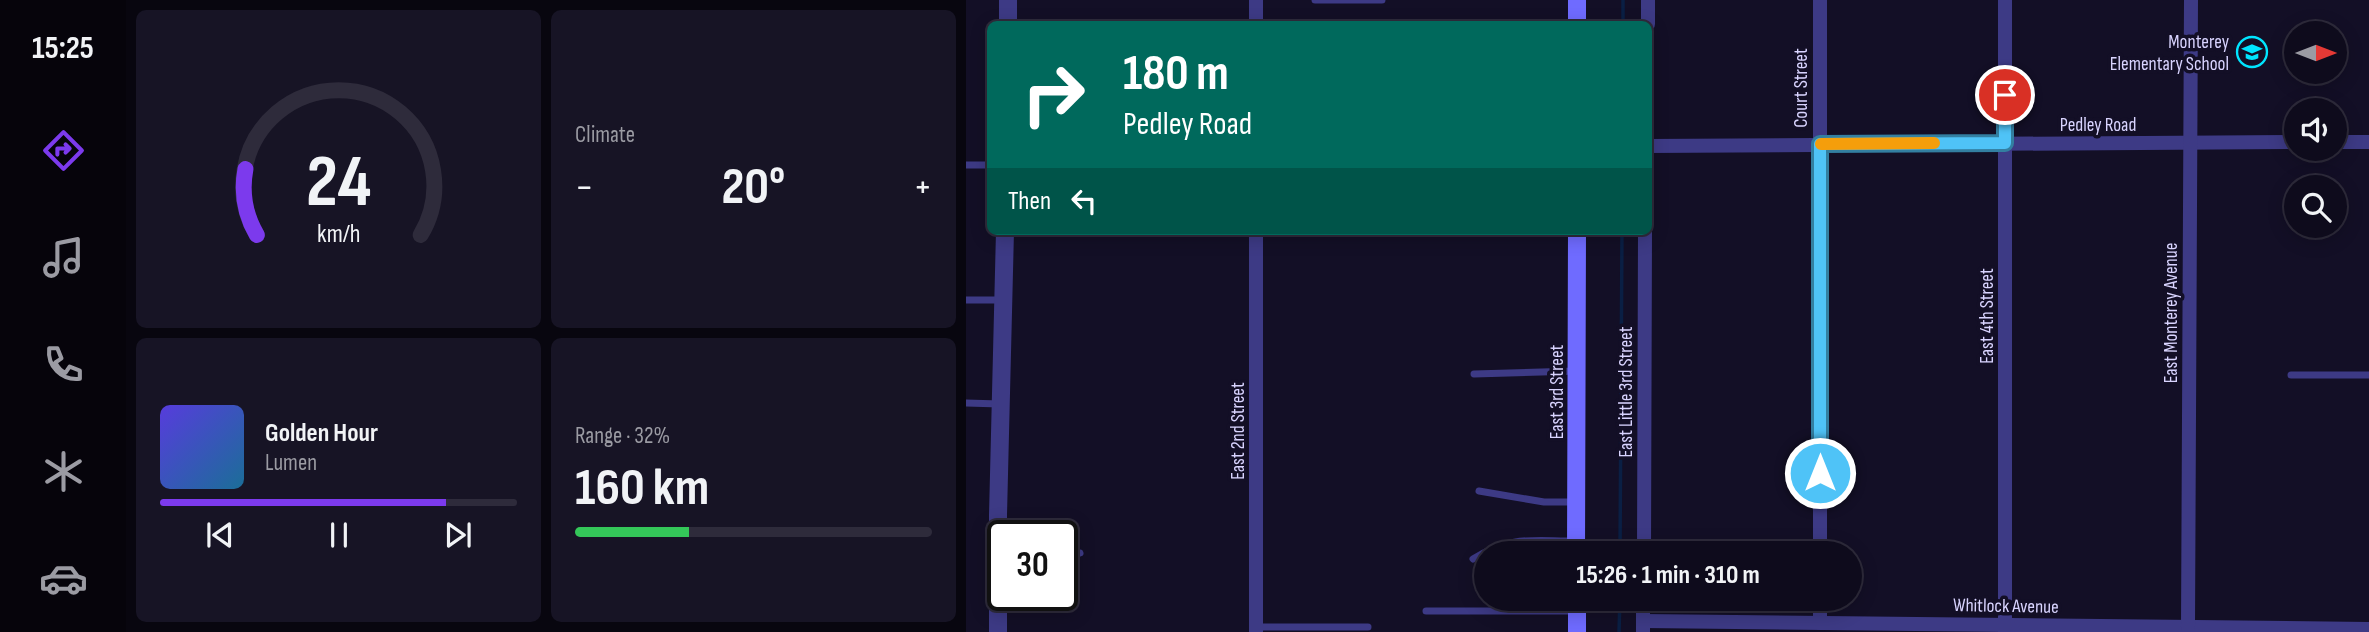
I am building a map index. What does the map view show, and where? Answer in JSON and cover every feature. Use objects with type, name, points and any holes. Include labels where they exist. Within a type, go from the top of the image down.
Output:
[{"type":"main road","points":[[1577,0],[1577,21]]},
{"type":"main road","name":"East 3rd Street","points":[[1576,541],[1577,235]]},
{"type":"main road","points":[[1577,611],[1577,632]]},
{"type":"street","points":[[1008,0],[1008,21]]},
{"type":"street","points":[[1256,0],[1256,21]]},
{"type":"street","points":[[1648,0],[1648,21]]},
{"type":"street","name":"Court Street","points":[[1819,0],[1820,541]]},
{"type":"street","name":"East 4th Street","points":[[2005,0],[2005,628]]},
{"type":"street","name":"East Monterey Avenue","points":[[2188,626],[2191,0]]},
{"type":"street","name":"Pedley Road","points":[[1652,146],[2284,142]]},
{"type":"street","points":[[2347,142],[2369,142]]},
{"type":"street","points":[[1000,520],[1005,235]]},
{"type":"street","name":"East 2nd Street","points":[[1256,235],[1256,630]]},
{"type":"street","name":"East Little 3rd Street","points":[[1644,541],[1645,235]]},
{"type":"street","points":[[998,632],[999,611]]},
{"type":"street","points":[[1820,611],[1820,623]]},
{"type":"street","name":"Whitlock Avenue","points":[[1643,626],[1820,623],[2005,628],[2188,626],[2369,629]]},
{"type":"lane","points":[[1315,0],[1382,0]]},
{"type":"lane","points":[[966,165],[987,165]]},
{"type":"lane","points":[[966,300],[1003,300]]},
{"type":"lane","points":[[1474,374],[1577,371]]},
{"type":"lane","points":[[2291,374],[2369,375]]},
{"type":"lane","points":[[966,403],[1001,404]]},
{"type":"lane","points":[[1479,491],[1544,502],[1577,502]]},
{"type":"lane","points":[[1426,611],[1474,609]]},
{"type":"lane","points":[[1256,630],[1368,627]]},
{"type":"waterway","points":[[1623,0],[1623,21]]},
{"type":"waterway","points":[[1620,541],[1622,235]]},
{"type":"waterway","points":[[1619,632],[1620,611]]},
{"type":"slow traffic","points":[[1821,144],[1934,143]]},
{"type":"place","name":"Monterey Elementary School","points":[[2252,52]]},
{"type":"route","points":[[1820,473],[1820,144],[2005,143],[2005,95]]}]
